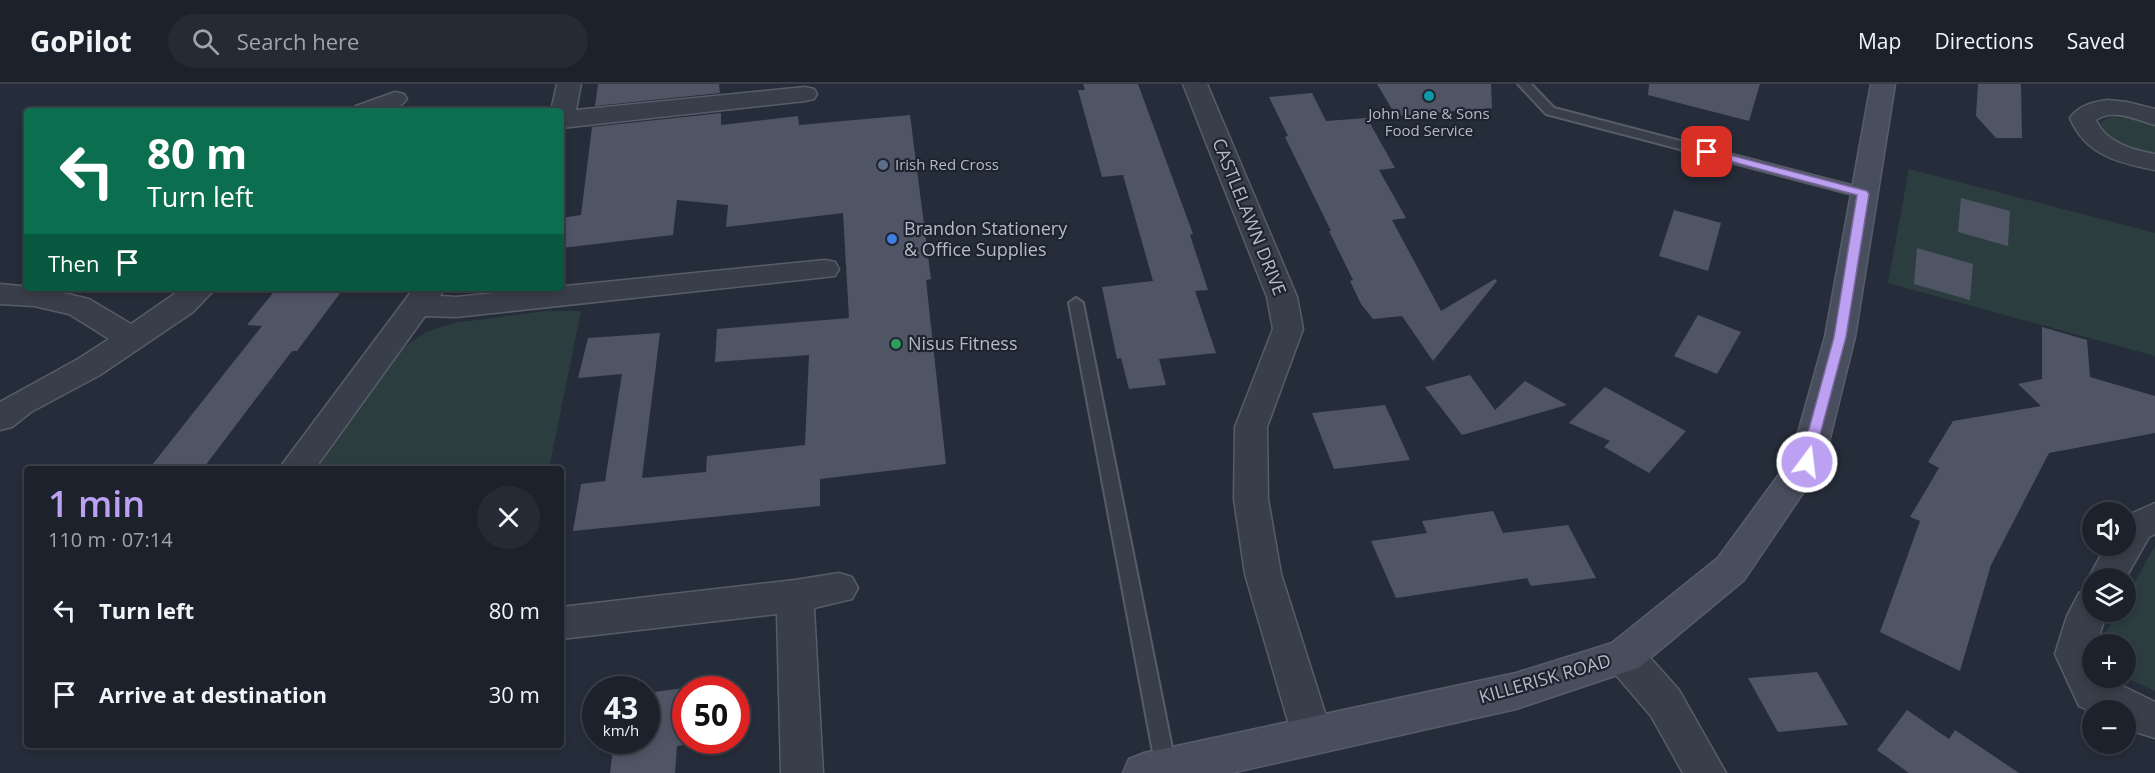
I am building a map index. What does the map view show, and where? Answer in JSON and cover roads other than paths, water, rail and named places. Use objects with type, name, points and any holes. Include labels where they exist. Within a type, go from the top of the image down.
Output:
[{"type":"main road","name":"KILLERISK ROAD","points":[[1155,771],[1516,691],[1624,656],[1731,569],[1807,462],[1840,337],[1883,84]]},
{"type":"street","points":[[564,108],[569,84]]},
{"type":"street","name":"CASTLELAWN DRIVE","points":[[1195,84],[1282,297],[1288,329],[1251,427],[1251,499],[1263,574],[1312,735]]},
{"type":"street","points":[[2134,84],[2147,115]]},
{"type":"street","points":[[564,120],[805,94]]},
{"type":"street","points":[[372,108],[395,99]]},
{"type":"street","points":[[2147,115],[2099,108],[2088,112],[2083,118],[2086,130],[2096,140],[2111,149],[2155,162]]},
{"type":"street","points":[[298,466],[423,297],[456,307],[825,269]]},
{"type":"street","points":[[0,418],[20,404],[88,367],[182,305],[198,291]]},
{"type":"street","points":[[0,294],[34,296],[78,306],[131,338]]},
{"type":"street","points":[[2136,526],[2155,518]]},
{"type":"street","points":[[564,623],[795,596],[839,588]]},
{"type":"street","points":[[795,596],[802,773]]},
{"type":"street","points":[[2084,622],[2074,654],[2093,693],[2144,718],[2155,720]]},
{"type":"street","points":[[1624,656],[1665,703],[1705,773]]},
{"type":"lane","points":[[1524,84],[1550,111],[1863,194]]},
{"type":"lane","points":[[1076,303],[1155,771]]},
{"type":"place","name":"John Lane & Sons Food Service","points":[[1429,96]]},
{"type":"place","name":"Irish Red Cross","points":[[883,165]]},
{"type":"place","name":"Brandon Stationery & Office Supplies","points":[[892,239]]},
{"type":"place","name":"Nisus Fitness","points":[[896,344]]}]
